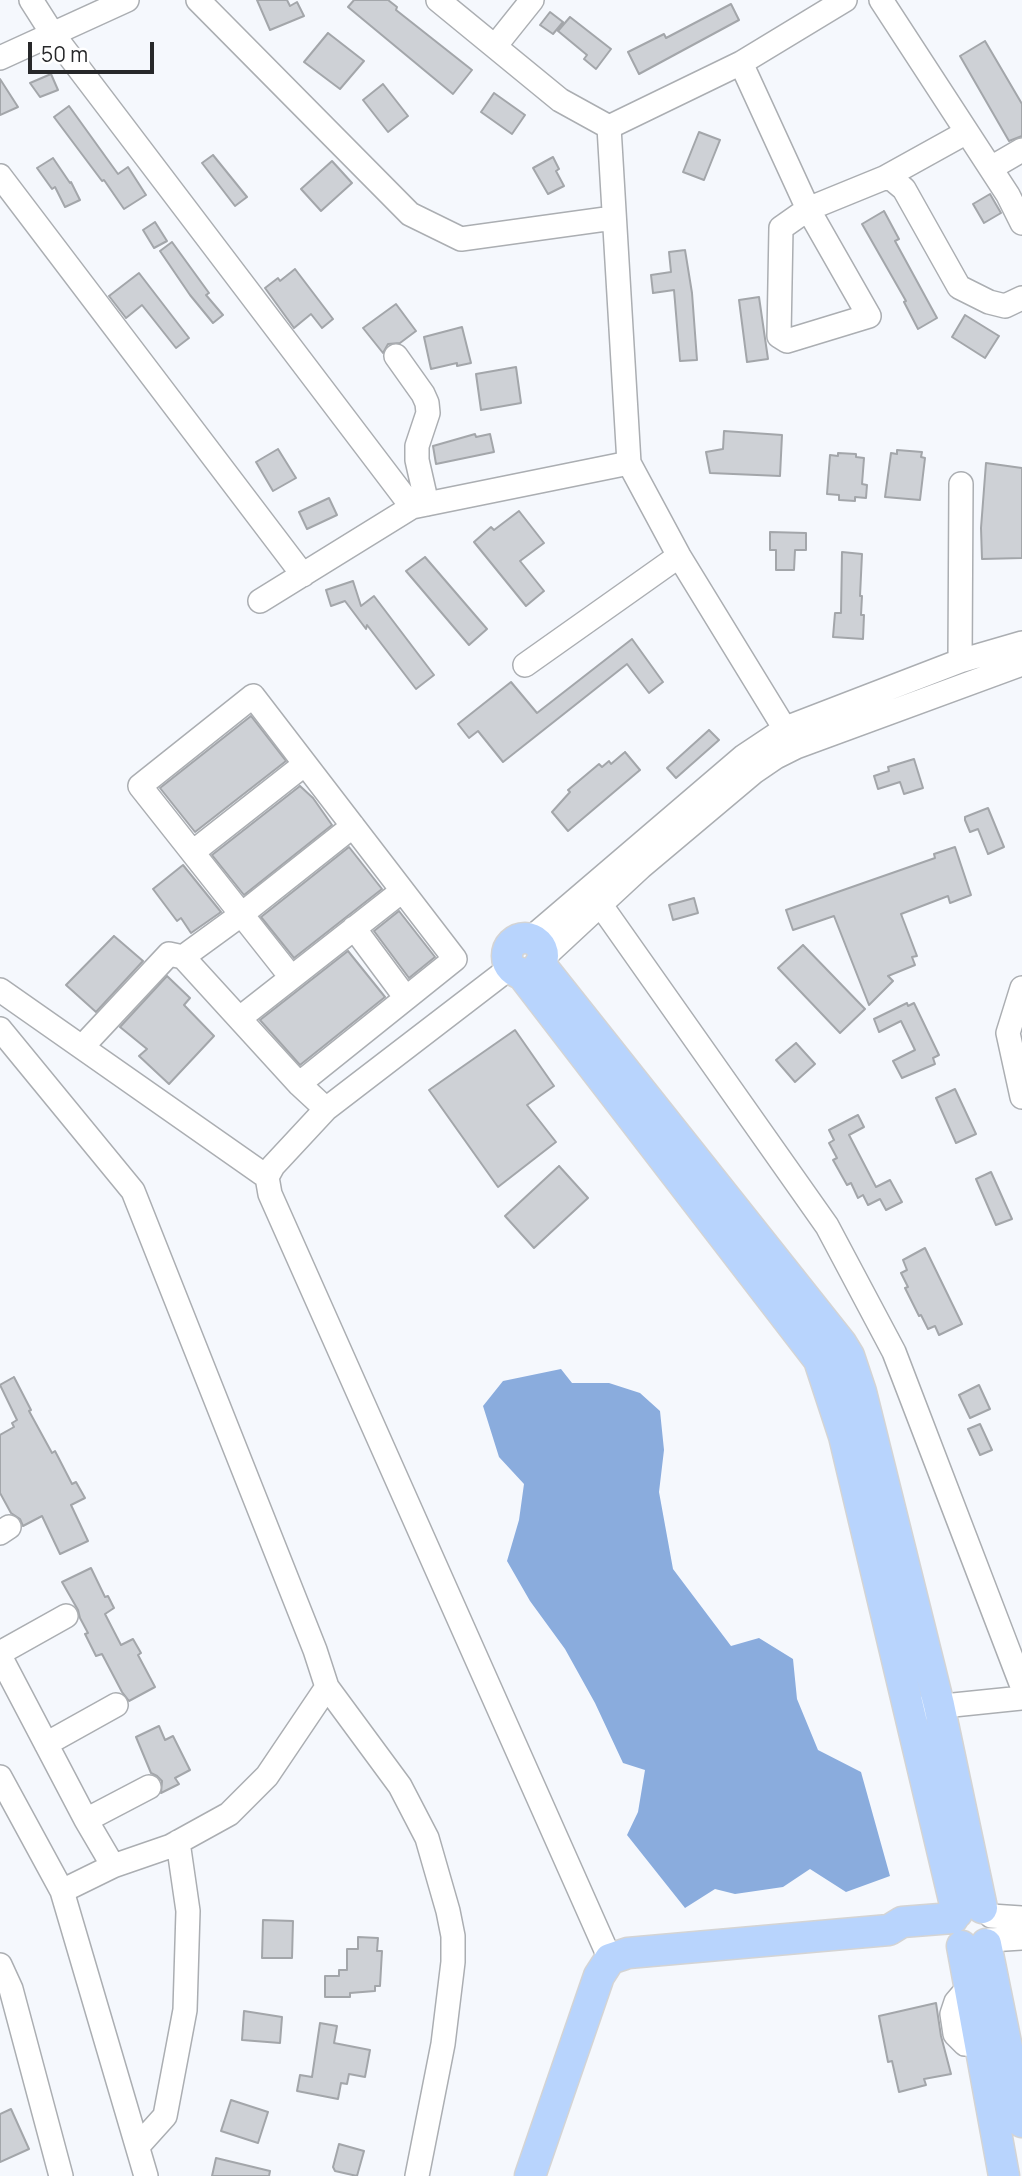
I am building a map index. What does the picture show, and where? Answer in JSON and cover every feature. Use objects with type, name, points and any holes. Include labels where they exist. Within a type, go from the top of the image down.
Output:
[{"type":"main road","points":[[529,960],[849,1356],[861,1392],[939,1705],[989,2048],[1004,2176]]},
{"type":"main road","points":[[529,960],[819,1360],[844,1436],[908,1711],[972,1928],[970,1992],[989,2048],[1022,2122]]},
{"type":"main road","points":[[530,2176],[599,1976],[610,1959],[628,1953],[889,1930],[902,1922],[972,1928]]},
{"type":"street","points":[[31,0],[52,33],[419,506]]},
{"type":"street","points":[[0,58],[127,0]]},
{"type":"street","points":[[198,0],[410,214],[461,239],[613,218]]},
{"type":"street","points":[[438,0],[560,100],[609,127]]},
{"type":"street","points":[[496,45],[533,0]]},
{"type":"street","points":[[609,127],[741,62],[845,0]]},
{"type":"street","points":[[881,0],[1008,194],[1022,223]]},
{"type":"street","points":[[741,62],[808,209],[869,316],[787,341],[779,336],[781,228],[808,209],[884,178],[967,132]]},
{"type":"street","points":[[609,127],[629,463],[679,556],[791,737]]},
{"type":"street","points":[[991,168],[1022,150]]},
{"type":"street","points":[[0,176],[303,575]]},
{"type":"street","points":[[884,178],[892,179],[904,189],[959,287],[989,302],[1005,306],[1022,298]]},
{"type":"street","points":[[396,356],[427,402],[428,413],[417,446],[419,506]]},
{"type":"street","points":[[260,601],[419,506],[629,463]]},
{"type":"street","points":[[960,661],[961,484]]},
{"type":"street","points":[[525,665],[679,556]]},
{"type":"street","points":[[529,960],[744,755],[791,737],[960,661],[1022,643]]},
{"type":"street","points":[[267,1177],[273,1166],[326,1108],[600,905],[791,737],[1022,664]]},
{"type":"street","points":[[291,976],[140,786],[253,696],[455,960],[299,1084]]},
{"type":"street","points":[[193,852],[305,764]]},
{"type":"street","points":[[183,957],[353,827]]},
{"type":"street","points":[[240,1018],[402,891]]},
{"type":"street","points":[[600,905],[827,1226],[894,1352],[1022,1686]]},
{"type":"street","points":[[354,928],[406,998]]},
{"type":"street","points":[[82,1047],[169,954],[183,957],[299,1084],[326,1108]]},
{"type":"street","points":[[1022,988],[1008,1033],[1022,1097]]},
{"type":"street","points":[[0,990],[267,1177],[271,1194],[610,1959]]},
{"type":"street","points":[[0,1029],[133,1191],[310,1637],[327,1687],[400,1786],[427,1838],[450,1924],[453,1962],[443,2044],[417,2176]]},
{"type":"street","points":[[66,1616],[0,1655],[113,1866]]},
{"type":"street","points":[[62,1891],[113,1866],[178,1842],[229,1814],[267,1776],[327,1687]]},
{"type":"street","points":[[908,1711],[939,1705],[1022,1698]]},
{"type":"street","points":[[46,1744],[116,1705]]},
{"type":"street","points":[[0,1777],[62,1891],[146,2176]]},
{"type":"street","points":[[86,1820],[149,1787]]},
{"type":"street","points":[[138,2146],[165,2116],[185,2010],[188,1911],[178,1842]]},
{"type":"street","points":[[972,1928],[1022,1918]]},
{"type":"street","points":[[972,1928],[1022,1938]]},
{"type":"street","points":[[0,1965],[5,1991],[61,2176]]},
{"type":"water","points":[[561,1369],[572,1383],[609,1383],[640,1393],[660,1411],[664,1450],[659,1492],[673,1569],[731,1646],[759,1638],[793,1659],[797,1699],[818,1750],[861,1772],[890,1876],[846,1892],[810,1869],[783,1887],[735,1894],[715,1889],[685,1908],[627,1835],[638,1812],[645,1770],[623,1763],[595,1703],[565,1649],[530,1601],[507,1561],[519,1520],[524,1484],[499,1457],[483,1406],[503,1381]]},
{"type":"building","points":[[257,0],[287,0],[290,6],[297,2],[304,16],[270,30]]},
{"type":"building","points":[[354,0],[388,0],[397,7],[396,10],[472,70],[453,94],[348,7]]},
{"type":"building","points":[[731,4],[739,20],[639,74],[628,52],[664,34],[666,38]]},
{"type":"building","points":[[550,12],[563,22],[553,34],[540,25]]},
{"type":"building","points":[[570,17],[611,49],[596,69],[584,59],[587,55],[558,31]]},
{"type":"building","points":[[328,33],[364,61],[340,89],[304,62]]},
{"type":"building","points":[[985,41],[1022,104],[1022,136],[1009,141],[960,56]]},
{"type":"building","points":[[51,74],[58,90],[40,97],[30,83]]},
{"type":"building","points":[[0,79],[18,107],[0,115]]},
{"type":"building","points":[[383,84],[408,116],[388,132],[363,100]]},
{"type":"building","points":[[494,93],[525,115],[512,134],[481,112]]},
{"type":"building","points":[[69,106],[118,174],[128,167],[146,195],[124,209],[54,117]]},
{"type":"building","points":[[699,132],[720,140],[704,180],[683,172]]},
{"type":"building","points":[[213,155],[247,197],[235,206],[202,163]]},
{"type":"building","points":[[553,157],[559,169],[556,171],[564,186],[548,194],[533,168]]},
{"type":"building","points":[[53,158],[71,182],[80,200],[65,207],[55,187],[52,189],[37,168]]},
{"type":"building","points":[[332,161],[352,183],[321,211],[301,189]]},
{"type":"building","points":[[990,194],[1001,213],[984,223],[973,204]]},
{"type":"building","points":[[884,211],[899,239],[895,241],[937,318],[918,329],[904,302],[906,301],[862,224]]},
{"type":"building","points":[[155,222],[167,241],[154,248],[143,230]]},
{"type":"building","points":[[172,242],[209,293],[206,295],[223,315],[213,323],[160,251]]},
{"type":"building","points":[[685,250],[692,293],[697,360],[680,361],[674,290],[653,293],[651,275],[671,272],[669,252]]},
{"type":"building","points":[[295,269],[333,319],[322,328],[311,314],[294,328],[265,288],[278,278],[280,281]]},
{"type":"building","points":[[139,273],[189,338],[176,348],[142,305],[126,318],[109,296]]},
{"type":"building","points":[[759,297],[768,359],[747,362],[739,300]]},
{"type":"building","points":[[396,304],[416,331],[400,343],[388,344],[383,353],[363,328]]},
{"type":"building","points":[[965,315],[999,336],[985,358],[952,337]]},
{"type":"building","points":[[462,327],[471,363],[431,369],[424,337]]},
{"type":"building","points":[[516,367],[521,403],[481,410],[476,374]]},
{"type":"building","points":[[724,431],[782,435],[780,476],[710,473],[706,452],[723,449]]},
{"type":"building","points":[[475,434],[476,437],[490,434],[494,452],[436,464],[433,446]]},
{"type":"building","points":[[278,449],[296,478],[273,491],[256,462]]},
{"type":"building","points":[[897,450],[922,452],[921,457],[925,458],[920,500],[885,497],[891,453],[897,454]]},
{"type":"building","points":[[838,453],[856,454],[856,457],[864,458],[862,484],[867,485],[866,498],[855,497],[855,501],[839,500],[839,495],[827,494],[830,455],[838,456]]},
{"type":"building","points":[[986,463],[1022,468],[1022,558],[982,559],[981,528]]},
{"type":"building","points":[[329,498],[337,515],[307,529],[299,512]]},
{"type":"building","points":[[519,511],[544,543],[520,561],[544,591],[526,606],[474,542],[491,527],[494,530]]},
{"type":"building","points":[[770,532],[806,533],[806,550],[795,550],[794,570],[776,570],[776,550],[770,550]]},
{"type":"building","points":[[842,552],[862,554],[860,596],[861,615],[864,615],[863,639],[833,637],[835,613],[841,613]]},
{"type":"building","points":[[425,557],[487,629],[469,645],[406,571]]},
{"type":"building","points":[[353,581],[361,606],[374,596],[434,675],[416,689],[345,601],[331,606],[326,590]]},
{"type":"building","points":[[632,639],[663,682],[649,693],[627,664],[503,762],[478,731],[469,738],[458,724],[511,682],[537,713]]},
{"type":"building","points":[[251,716],[286,761],[195,832],[160,788]]},
{"type":"building","points":[[709,730],[719,740],[676,778],[667,768]]},
{"type":"building","points":[[625,752],[640,770],[568,831],[552,812],[570,792],[568,790],[599,764],[602,767],[609,761],[611,764]]},
{"type":"building","points":[[914,759],[923,788],[904,794],[900,782],[878,789],[874,776],[889,771],[888,767]]},
{"type":"building","points":[[300,786],[313,798],[332,825],[244,895],[212,855]]},
{"type":"building","points":[[988,808],[1004,847],[988,854],[978,829],[970,832],[965,817]]},
{"type":"building","points":[[349,847],[382,889],[294,958],[261,917]]},
{"type":"building","points":[[955,847],[971,895],[950,903],[948,896],[901,914],[917,956],[912,957],[915,965],[888,976],[893,981],[869,1005],[834,916],[793,930],[786,910],[935,858],[934,854]]},
{"type":"building","points":[[183,865],[221,912],[191,933],[181,918],[177,921],[153,889]]},
{"type":"building","points":[[694,898],[698,913],[673,920],[669,905]]},
{"type":"building","points":[[399,911],[435,957],[409,978],[374,931]]},
{"type":"building","points":[[114,936],[143,961],[96,1012],[66,985]]},
{"type":"building","points":[[803,945],[865,1009],[840,1033],[778,968]]},
{"type":"building","points":[[348,951],[385,997],[300,1065],[260,1020]]},
{"type":"building","points":[[167,976],[190,998],[184,1005],[214,1036],[169,1084],[139,1056],[147,1049],[120,1027]]},
{"type":"building","points":[[907,1003],[908,1006],[914,1003],[939,1055],[933,1058],[935,1064],[902,1078],[893,1061],[915,1050],[901,1021],[879,1032],[874,1019]]},
{"type":"building","points":[[515,1030],[554,1086],[527,1105],[556,1142],[498,1187],[429,1090]]},
{"type":"building","points":[[796,1043],[815,1064],[795,1082],[776,1060]]},
{"type":"building","points":[[955,1089],[976,1134],[956,1143],[936,1098]]},
{"type":"building","points":[[858,1115],[864,1127],[849,1135],[876,1187],[890,1180],[902,1202],[886,1210],[880,1199],[868,1205],[863,1195],[858,1198],[851,1183],[847,1185],[833,1160],[837,1158],[829,1143],[834,1140],[829,1130]]},
{"type":"building","points":[[559,1166],[588,1198],[534,1248],[505,1216]]},
{"type":"building","points":[[991,1172],[1012,1219],[996,1225],[976,1179]]},
{"type":"building","points":[[925,1248],[962,1324],[939,1335],[935,1326],[928,1329],[921,1315],[919,1316],[905,1288],[908,1287],[901,1273],[907,1270],[903,1260]]},
{"type":"building","points":[[14,1377],[52,1453],[55,1451],[72,1484],[76,1482],[85,1498],[71,1505],[88,1541],[60,1554],[42,1516],[23,1526],[20,1519],[11,1513],[0,1493],[0,1435],[14,1427],[12,1423],[17,1420],[0,1385]]},
{"type":"building","points":[[979,1385],[990,1409],[970,1418],[959,1395]]},
{"type":"building","points":[[980,1424],[992,1450],[980,1455],[968,1429]]},
{"type":"building","points":[[91,1568],[105,1597],[108,1596],[114,1608],[105,1614],[121,1645],[133,1639],[141,1653],[138,1655],[155,1687],[129,1701],[102,1654],[96,1656],[85,1634],[88,1633],[78,1610],[62,1582]]},
{"type":"building","points":[[159,1726],[165,1740],[173,1736],[190,1770],[175,1778],[179,1784],[161,1793],[162,1781],[151,1773],[136,1737]]},
{"type":"building","points":[[263,1920],[293,1921],[292,1958],[262,1958]]},
{"type":"building","points":[[358,1937],[378,1938],[377,1951],[382,1951],[380,1986],[375,1986],[375,1991],[350,1993],[350,1997],[325,1997],[325,1976],[339,1976],[339,1970],[347,1970],[347,1949],[358,1949]]},
{"type":"building","points":[[936,2003],[951,2074],[924,2079],[926,2085],[899,2092],[892,2061],[888,2062],[879,2016]]},
{"type":"building","points":[[244,2011],[282,2017],[280,2043],[242,2040]]},
{"type":"building","points":[[320,2023],[337,2026],[334,2043],[370,2050],[365,2077],[349,2074],[347,2084],[341,2083],[338,2099],[297,2091],[300,2075],[312,2077]]},
{"type":"building","points":[[231,2100],[268,2112],[258,2143],[221,2131]]},
{"type":"building","points":[[11,2109],[29,2149],[0,2162],[0,2114]]},
{"type":"building","points":[[339,2144],[364,2151],[357,2176],[335,2171],[333,2167]]},
{"type":"building","points":[[216,2158],[270,2171],[269,2176],[212,2176]]}]
